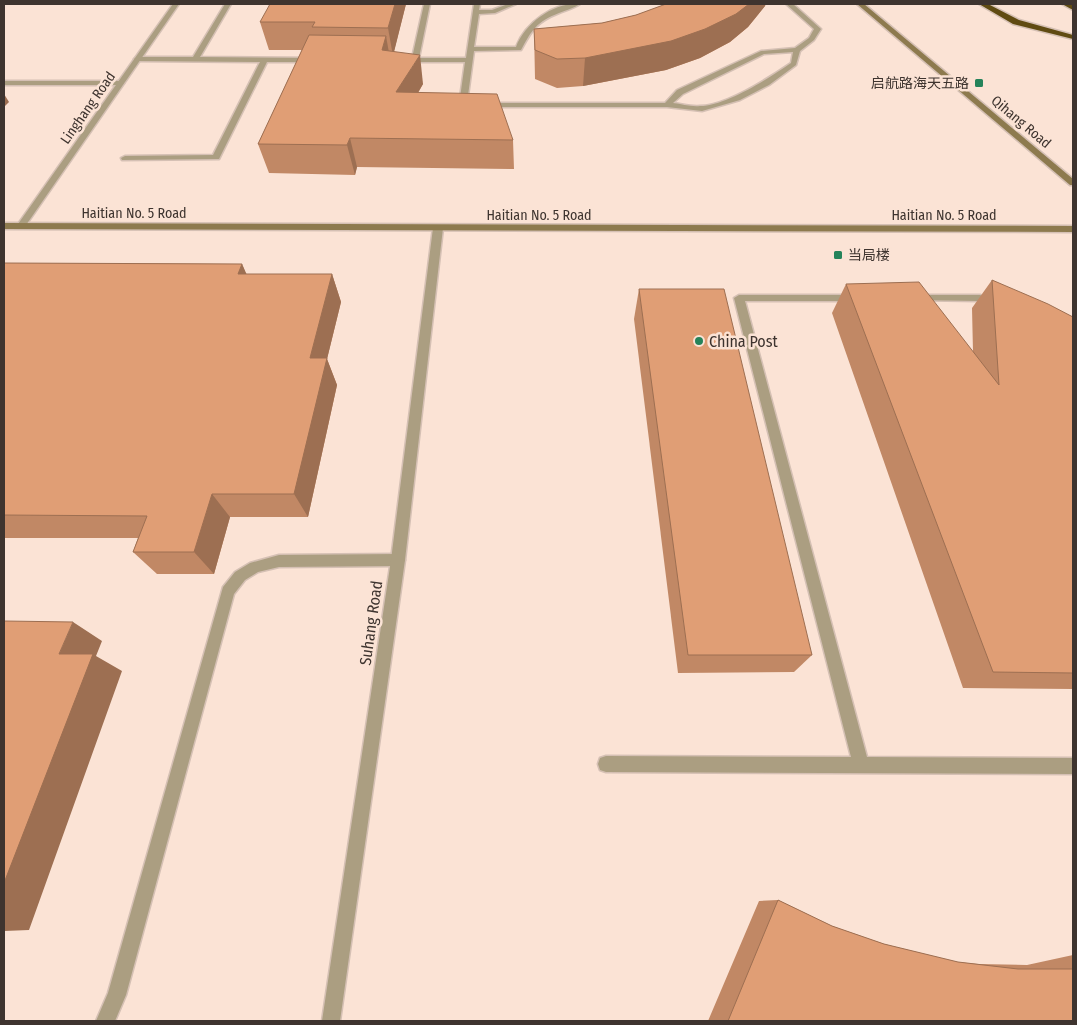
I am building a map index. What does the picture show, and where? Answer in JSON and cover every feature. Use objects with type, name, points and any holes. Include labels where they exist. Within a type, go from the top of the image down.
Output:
[{"type":"highway","points":[[983,4],[1016,22],[1073,37]]},
{"type":"highway","points":[[1066,4],[1073,8]]},
{"type":"street","name":"Linghang Road","points":[[21,226],[176,4]]},
{"type":"street","points":[[195,59],[228,4]]},
{"type":"street","points":[[415,60],[426,4]]},
{"type":"street","points":[[477,4],[464,105],[667,106],[702,109],[737,98],[766,83],[794,64],[797,50]]},
{"type":"street","points":[[476,12],[493,12],[513,4]]},
{"type":"street","points":[[471,49],[518,49],[522,36],[528,28],[549,14],[577,4]]},
{"type":"street","points":[[667,106],[680,92],[763,52],[797,50],[812,39],[818,29],[788,4]]},
{"type":"street","name":"Qihang Road","points":[[860,4],[1073,183]]},
{"type":"street","points":[[137,59],[320,60]]},
{"type":"street","points":[[125,158],[216,157],[264,60]]},
{"type":"street","points":[[396,60],[470,60]]},
{"type":"street","points":[[4,83],[120,84]]},
{"type":"street","name":"Haitian No. 5 Road","points":[[4,226],[1073,229]]},
{"type":"street","name":"Suhang Road","points":[[331,1021],[398,560],[438,228]]},
{"type":"street","points":[[861,765],[739,298],[872,298]]},
{"type":"street","points":[[901,298],[980,298],[1006,308]]},
{"type":"street","points":[[105,1021],[117,995],[228,591],[240,576],[255,567],[279,562],[398,560]]},
{"type":"street","points":[[606,764],[1073,766]]},
{"type":"building","points":[[270,4],[395,4],[388,28],[312,27],[315,22],[260,22]]},
{"type":"building","points":[[666,4],[749,4],[736,14],[705,29],[671,41],[585,58],[557,59],[535,50],[534,29],[602,23],[636,15]]},
{"type":"building","points":[[309,35],[386,36],[382,50],[420,55],[396,92],[497,94],[513,140],[350,138],[347,145],[258,144]]},
{"type":"building","points":[[4,263],[242,264],[238,274],[332,274],[310,358],[327,358],[294,494],[212,494],[194,552],[133,552],[147,516],[4,515]]},
{"type":"building","points":[[992,280],[1073,317],[1073,673],[993,672],[846,284],[919,282],[999,385]]},
{"type":"building","points":[[639,289],[724,289],[812,655],[688,655]]},
{"type":"building","points":[[4,621],[73,622],[59,654],[93,654],[4,883]]},
{"type":"building","points":[[778,900],[832,926],[884,944],[958,962],[1018,969],[1073,969],[1073,1021],[728,1021]]},
{"type":"place","name":"启航路海天五路","points":[[979,83]]},
{"type":"place","name":"当局楼","points":[[838,255]]},
{"type":"place","name":"China Post","points":[[699,341]]}]
